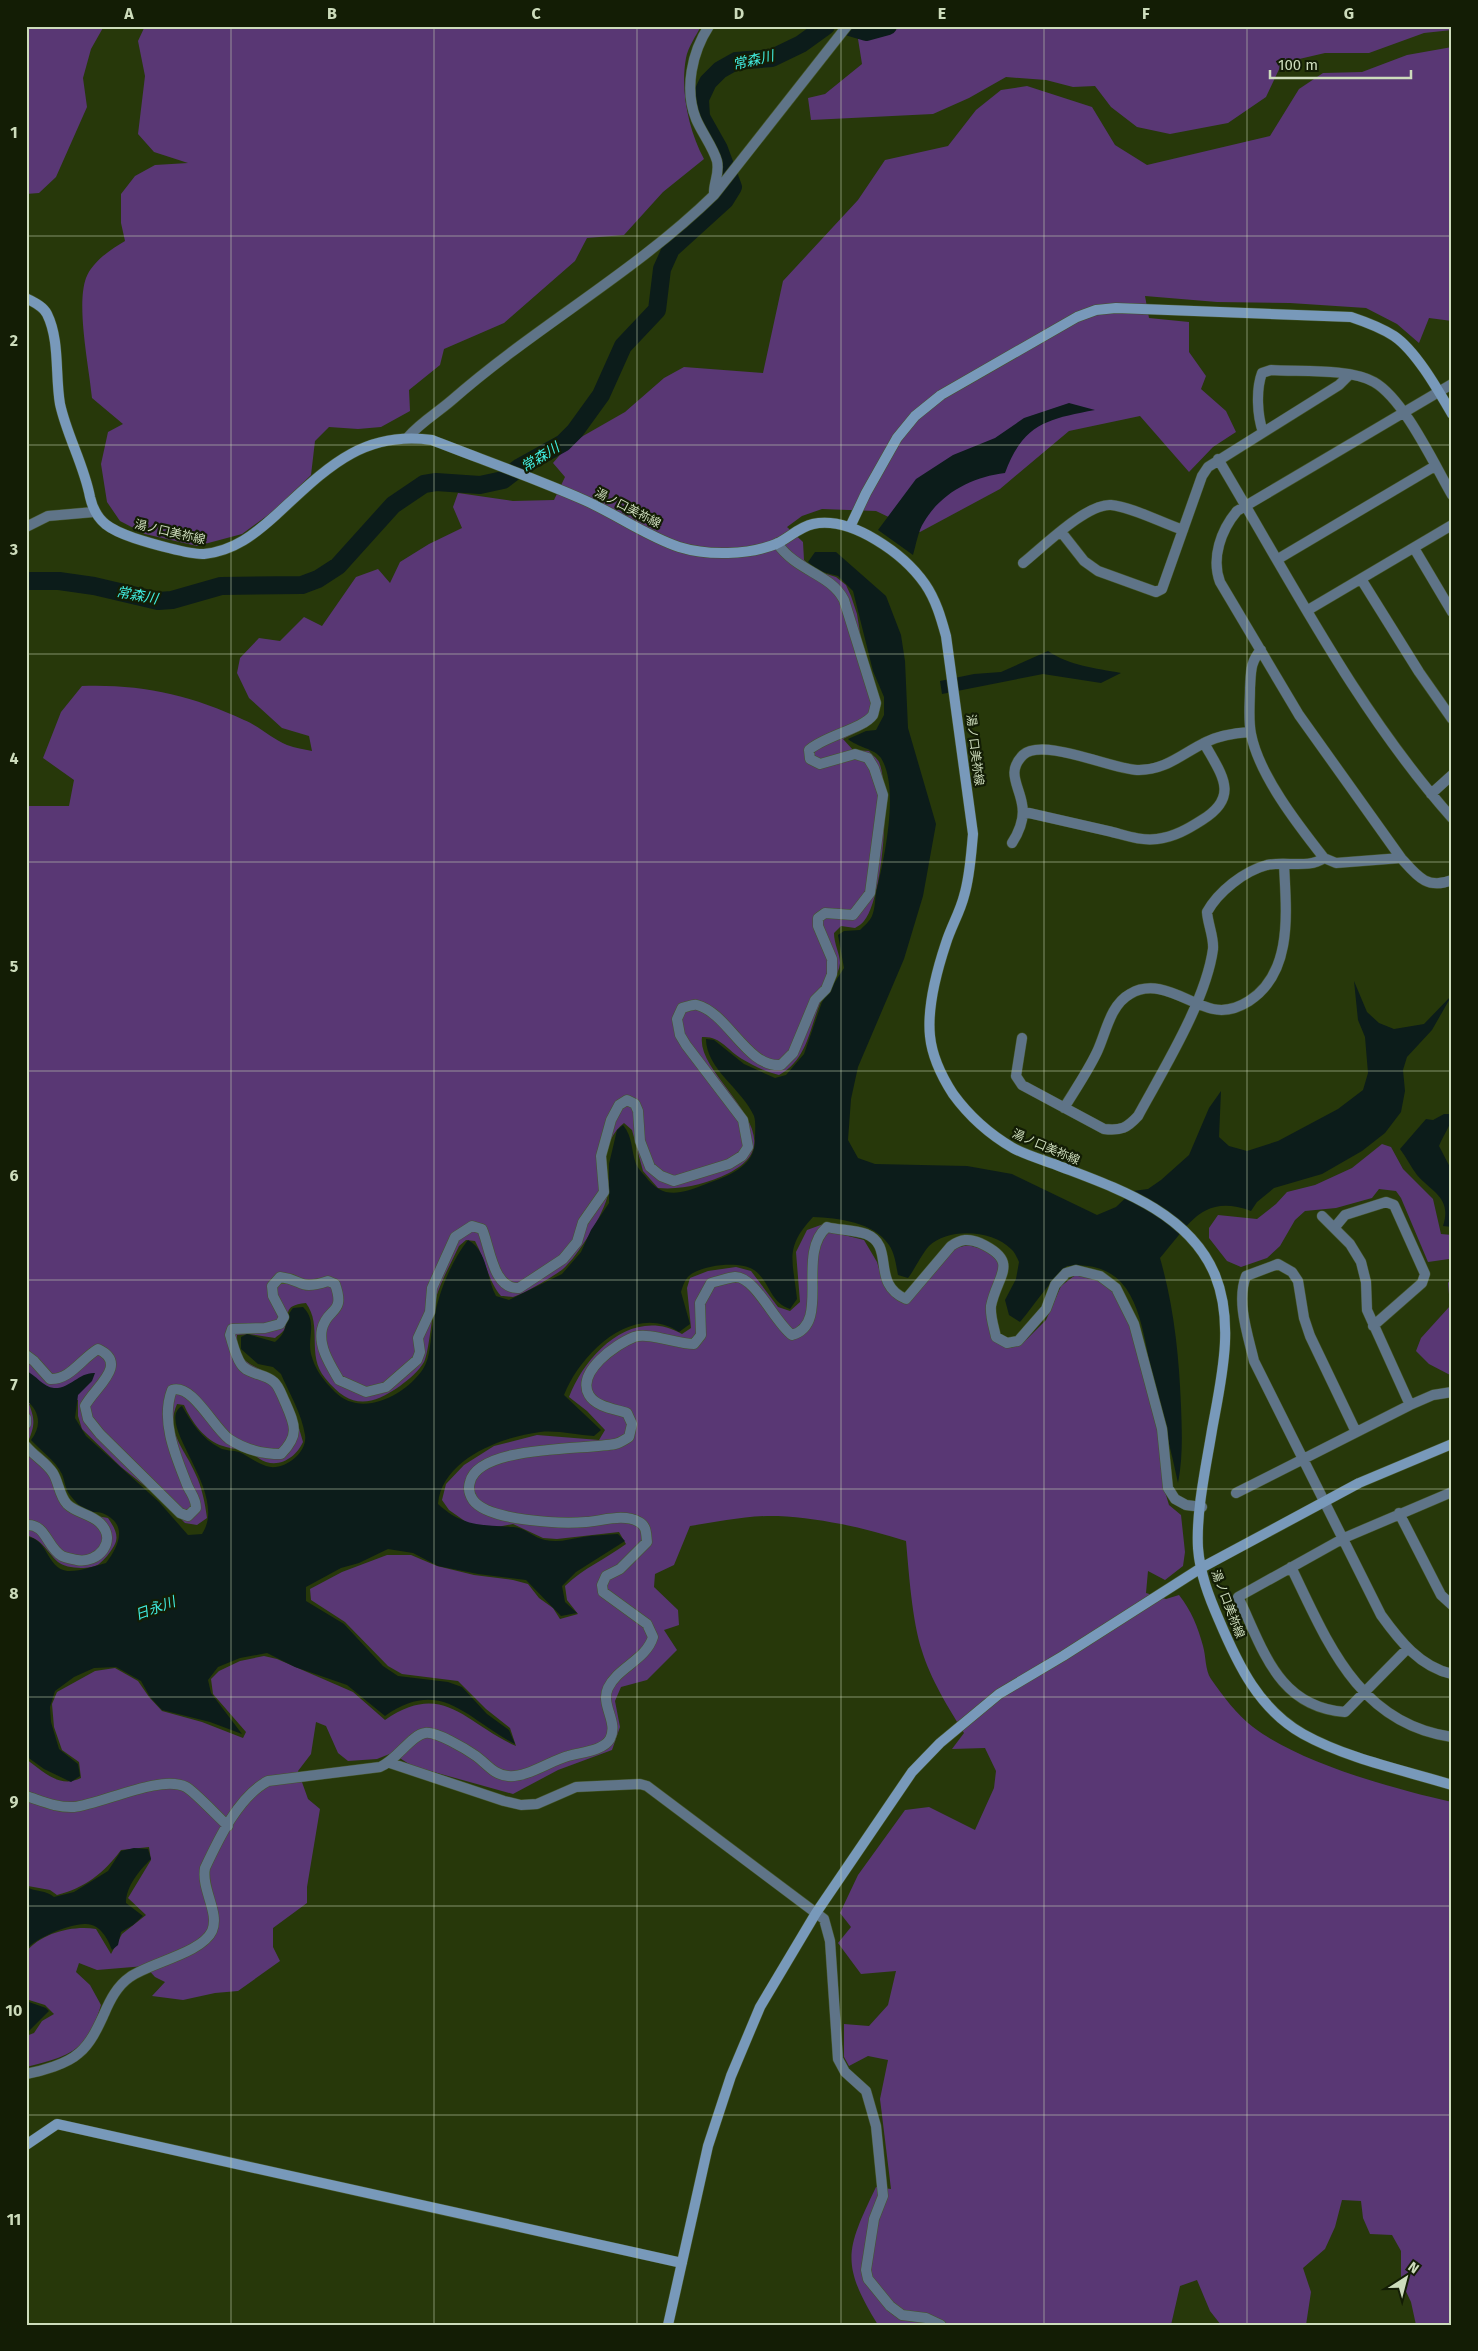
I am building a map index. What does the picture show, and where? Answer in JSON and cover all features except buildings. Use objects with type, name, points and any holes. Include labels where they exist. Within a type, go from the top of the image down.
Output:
[{"type":"main road","points":[[26,298],[46,313],[52,328],[62,411],[94,512]]},
{"type":"main road","points":[[850,527],[866,493],[898,438],[915,416],[957,385],[1061,326],[1096,310],[1154,308],[1351,317],[1375,325],[1396,337],[1438,391],[1452,414]]},
{"type":"main road","name":"湯ノ口美祢線","points":[[94,512],[105,524],[144,541],[202,554],[218,552],[236,546],[256,533],[342,458],[381,440],[408,437],[432,440],[585,500],[655,537],[680,547],[711,552],[746,551],[777,544],[813,524],[830,523],[850,527],[864,534],[894,552],[914,570],[926,586],[938,610],[950,663],[973,834],[964,898],[946,944],[932,1008],[930,1035],[937,1064],[949,1088],[966,1111],[990,1133],[1015,1149],[1123,1192],[1166,1216],[1189,1236],[1205,1257],[1216,1276],[1224,1312],[1225,1352],[1198,1533],[1201,1568],[1208,1591],[1238,1664],[1258,1696],[1302,1733],[1338,1750],[1452,1785]]},
{"type":"main road","points":[[668,2325],[708,2146],[731,2076],[760,2007],[816,1913],[912,1772],[940,1742],[1000,1694],[1201,1568],[1359,1482],[1452,1444]]},
{"type":"main road","points":[[26,2145],[57,2124],[682,2262]]},
{"type":"street","points":[[709,26],[699,41],[692,64],[692,85],[695,117],[716,158],[719,171],[714,195]]},
{"type":"street","points":[[408,437],[420,424],[444,407],[496,362],[672,234],[714,195],[847,26]]},
{"type":"street","points":[[1263,432],[1260,424],[1258,384],[1262,373],[1271,370],[1348,375],[1373,382],[1393,397],[1452,495]]},
{"type":"street","points":[[1062,533],[1084,561],[1098,571],[1156,592],[1162,590],[1202,476],[1218,459],[1339,385],[1348,375]]},
{"type":"street","points":[[1452,384],[1237,511],[1229,521],[1217,554],[1215,570],[1220,582],[1299,715],[1401,858],[1414,873],[1427,883],[1440,884],[1452,880]]},
{"type":"street","points":[[1218,459],[1370,712],[1431,794],[1452,818]]},
{"type":"street","points":[[1278,559],[1435,466]]},
{"type":"street","points":[[1023,563],[1062,533],[1081,515],[1095,507],[1111,505],[1183,530]]},
{"type":"street","points":[[26,527],[48,516],[94,512]]},
{"type":"street","points":[[1308,610],[1452,525]]},
{"type":"street","points":[[26,1355],[50,1379],[58,1379],[68,1375],[85,1357],[98,1350],[105,1353],[112,1363],[111,1373],[91,1395],[85,1406],[88,1419],[100,1434],[180,1513],[188,1516],[196,1508],[196,1500],[169,1432],[167,1401],[172,1390],[182,1389],[190,1395],[214,1425],[229,1439],[249,1449],[267,1454],[281,1454],[291,1444],[295,1433],[293,1420],[276,1383],[265,1376],[247,1370],[241,1364],[230,1335],[232,1329],[265,1328],[280,1324],[284,1317],[273,1296],[272,1286],[280,1277],[291,1278],[301,1285],[310,1286],[328,1281],[335,1284],[340,1298],[336,1310],[324,1322],[321,1331],[323,1349],[339,1380],[360,1390],[386,1387],[416,1360],[420,1352],[418,1338],[430,1312],[432,1288],[455,1237],[464,1230],[472,1226],[482,1229],[501,1281],[512,1288],[519,1288],[563,1259],[571,1250],[590,1209],[599,1202],[604,1192],[601,1156],[611,1120],[619,1105],[626,1100],[635,1104],[638,1111],[640,1142],[650,1167],[661,1176],[674,1181],[729,1164],[742,1156],[748,1147],[743,1120],[686,1045],[680,1035],[677,1018],[682,1008],[695,1005],[707,1009],[760,1060],[772,1066],[781,1065],[793,1053],[815,1000],[826,989],[832,974],[832,959],[818,926],[818,918],[825,913],[853,915],[870,894],[882,795],[874,768],[868,758],[856,754],[820,764],[810,759],[808,750],[818,742],[861,724],[872,715],[876,703],[844,600],[838,589],[795,563],[777,544]]},
{"type":"street","points":[[1414,548],[1452,612]]},
{"type":"street","points":[[1362,579],[1419,672],[1452,719]]},
{"type":"street","points":[[1261,650],[1252,660],[1249,710],[1250,732],[1256,753],[1267,776],[1324,858],[1336,863],[1401,858]]},
{"type":"street","points":[[1012,844],[1018,833],[1023,814],[1022,803],[1013,777],[1016,764],[1025,754],[1044,749],[1136,770],[1170,764],[1204,743],[1234,733],[1250,732]]},
{"type":"street","points":[[1023,814],[1030,812],[1136,839],[1175,836],[1215,812],[1223,802],[1226,790],[1222,776],[1204,743]]},
{"type":"street","points":[[1431,794],[1452,775]]},
{"type":"street","points":[[1022,1038],[1016,1076],[1022,1085],[1104,1129],[1117,1131],[1128,1127],[1138,1116],[1196,1003],[1213,948],[1207,912],[1213,901],[1221,892],[1250,873],[1267,866],[1317,863],[1324,858]]},
{"type":"street","points":[[1064,1108],[1096,1054],[1110,1018],[1119,1003],[1130,993],[1149,988],[1164,990],[1196,1003],[1227,1011],[1241,1006],[1257,996],[1270,980],[1278,963],[1283,944],[1286,918],[1284,864]]},
{"type":"street","points":[[1335,1226],[1345,1216],[1386,1202],[1394,1205],[1425,1274],[1422,1283],[1373,1326]]},
{"type":"street","points":[[1322,1216],[1335,1226],[1350,1244],[1360,1262],[1366,1282],[1367,1310],[1410,1405]]},
{"type":"street","points":[[26,2074],[79,2054],[89,2041],[119,1986],[130,1976],[198,1945],[208,1937],[213,1930],[214,1920],[203,1878],[205,1868],[245,1798],[255,1788],[268,1781],[380,1767],[390,1763],[413,1740],[423,1733],[432,1733],[475,1756],[496,1773],[508,1776],[521,1776],[566,1756],[603,1746],[609,1741],[613,1731],[606,1694],[614,1680],[647,1650],[653,1637],[647,1624],[603,1592],[602,1585],[606,1576],[620,1570],[647,1542],[645,1528],[639,1521],[625,1518],[587,1522],[549,1522],[491,1512],[473,1500],[468,1488],[472,1475],[482,1465],[512,1456],[543,1450],[617,1444],[629,1437],[632,1424],[627,1413],[600,1404],[590,1395],[587,1384],[592,1370],[601,1358],[635,1337],[649,1335],[678,1344],[694,1344],[701,1335],[700,1303],[711,1283],[736,1277],[747,1280],[783,1329],[792,1335],[801,1333],[808,1324],[812,1310],[813,1246],[819,1234],[827,1228],[867,1234],[876,1242],[882,1251],[886,1283],[894,1294],[906,1299],[951,1246],[960,1240],[973,1240],[994,1250],[1002,1258],[1004,1269],[992,1307],[992,1320],[996,1337],[1007,1343],[1018,1341],[1034,1325],[1046,1309],[1056,1285],[1066,1273],[1076,1270],[1100,1276],[1116,1288],[1134,1324],[1162,1429],[1168,1488],[1176,1499],[1186,1505],[1202,1507]]},
{"type":"street","points":[[1356,1432],[1310,1336],[1304,1318],[1298,1281],[1292,1272],[1278,1264],[1246,1276],[1242,1287],[1244,1317],[1254,1361],[1381,1615],[1408,1648],[1427,1663],[1452,1674]]},
{"type":"street","points":[[1236,1494],[1410,1405],[1433,1395],[1452,1392]]},
{"type":"street","points":[[26,1418],[26,1424]]},
{"type":"street","points":[[26,1446],[54,1474],[60,1493],[67,1504],[96,1520],[106,1528],[109,1538],[104,1549],[94,1557],[80,1560],[60,1555],[40,1529],[26,1525]]},
{"type":"street","points":[[1408,1648],[1344,1712],[1336,1711],[1311,1703],[1293,1694],[1277,1677],[1238,1597],[1344,1538],[1452,1492]]},
{"type":"street","points":[[1399,1513],[1441,1595],[1452,1605]]},
{"type":"street","points":[[1291,1567],[1336,1658],[1364,1693],[1382,1709],[1413,1725],[1452,1737]]},
{"type":"street","points":[[390,1763],[521,1805],[537,1804],[576,1787],[640,1784],[647,1786],[824,1919],[830,1941],[838,2059],[845,2072],[866,2092],[876,2126],[883,2196],[874,2219],[866,2270],[868,2279],[890,2306],[902,2315],[926,2318],[941,2325]]},
{"type":"street","points":[[26,1796],[52,1805],[74,1807],[149,1787],[179,1784],[188,1788],[228,1826]]},
{"type":"shaded area","points":[[26,26],[104,26],[91,49],[83,78],[87,107],[56,177],[39,193],[26,194]]},
{"type":"shaded area","points":[[145,26],[701,26],[687,54],[684,84],[690,123],[704,159],[663,192],[624,235],[587,238],[575,261],[504,323],[444,349],[440,365],[409,390],[410,411],[381,427],[358,429],[329,427],[315,441],[311,475],[275,510],[242,534],[197,546],[145,534],[120,521],[107,502],[101,464],[108,432],[123,424],[92,398],[84,337],[82,304],[83,290],[89,272],[102,256],[125,241],[121,223],[121,194],[135,176],[155,165],[188,163],[154,152],[138,134],[145,76],[138,41]]},
{"type":"shaded area","points":[[925,26],[1452,26],[1452,30],[1424,33],[1369,53],[1325,53],[1282,63],[1266,97],[1228,123],[1170,134],[1137,127],[1111,107],[1095,86],[1073,87],[1046,80],[1006,77],[969,98],[933,114],[811,120],[808,98],[825,94],[862,64],[858,39],[889,30]]},
{"type":"shaded area","points":[[1452,47],[1452,321],[1429,318],[1419,343],[1397,324],[1366,308],[1290,303],[1217,302],[1145,296],[1149,318],[1189,322],[1189,352],[1206,376],[1201,389],[1226,411],[1236,432],[1213,447],[1189,472],[1140,416],[1069,431],[1000,489],[920,532],[876,511],[822,509],[802,516],[787,527],[803,542],[804,560],[817,571],[836,577],[846,585],[851,596],[857,614],[874,720],[867,727],[843,739],[853,750],[869,751],[879,762],[883,776],[885,819],[880,868],[871,909],[859,926],[855,928],[841,926],[834,933],[840,960],[839,968],[823,996],[806,1043],[796,1061],[779,1075],[747,1062],[719,1041],[709,1037],[702,1037],[704,1053],[751,1125],[754,1142],[748,1159],[729,1173],[712,1180],[685,1187],[658,1188],[643,1171],[632,1130],[624,1123],[610,1141],[607,1153],[606,1164],[609,1186],[606,1202],[590,1234],[569,1263],[553,1276],[524,1292],[513,1297],[501,1296],[493,1284],[475,1241],[466,1240],[459,1246],[438,1292],[424,1362],[400,1386],[379,1398],[361,1402],[352,1400],[334,1388],[325,1378],[316,1360],[313,1321],[306,1303],[298,1304],[290,1309],[284,1330],[275,1338],[249,1334],[237,1335],[238,1347],[246,1361],[272,1377],[283,1390],[294,1412],[303,1442],[289,1459],[278,1463],[266,1462],[249,1452],[226,1447],[210,1440],[195,1424],[184,1405],[177,1404],[173,1423],[175,1432],[197,1478],[207,1518],[197,1525],[185,1523],[161,1499],[121,1467],[82,1429],[78,1416],[78,1400],[29,1404],[33,1423],[28,1442],[50,1461],[64,1493],[74,1505],[91,1515],[108,1518],[114,1528],[116,1542],[111,1551],[99,1564],[78,1568],[58,1562],[40,1543],[26,1535],[26,806],[69,806],[74,780],[43,758],[61,712],[82,686],[145,689],[185,698],[224,711],[250,723],[287,745],[312,751],[309,736],[282,728],[249,698],[237,673],[240,658],[259,638],[280,641],[304,617],[322,626],[356,577],[378,569],[390,583],[400,562],[429,544],[462,528],[453,507],[458,493],[513,501],[554,500],[565,477],[553,463],[569,444],[625,412],[664,378],[684,367],[763,373],[783,281],[858,200],[885,160],[948,146],[976,110],[1001,90],[1027,86],[1092,107],[1115,145],[1147,165],[1270,136],[1299,89],[1323,73],[1362,72],[1407,55]]},
{"type":"shaded area","points":[[1382,1144],[1391,1147],[1403,1169],[1433,1199],[1441,1234],[1452,1235],[1452,1262],[1449,1259],[1428,1262],[1401,1198],[1396,1191],[1379,1189],[1372,1198],[1336,1208],[1305,1211],[1295,1220],[1280,1246],[1267,1258],[1241,1267],[1227,1261],[1209,1238],[1209,1228],[1218,1215],[1257,1219],[1276,1204],[1287,1192],[1315,1185],[1352,1168]]},
{"type":"shaded area","points":[[829,1222],[844,1235],[864,1240],[877,1262],[884,1285],[902,1300],[956,1248],[968,1245],[989,1251],[1002,1266],[987,1311],[995,1340],[1011,1348],[1027,1339],[1046,1320],[1061,1286],[1078,1273],[1098,1279],[1113,1290],[1132,1328],[1161,1432],[1163,1485],[1169,1505],[1181,1515],[1185,1552],[1183,1566],[1165,1580],[1148,1571],[1146,1593],[1166,1599],[1179,1595],[1191,1613],[1196,1625],[1211,1679],[1236,1711],[1253,1727],[1273,1740],[1321,1763],[1376,1782],[1452,1802],[1452,2325],[1416,2325],[1411,2302],[1401,2281],[1401,2251],[1392,2235],[1370,2234],[1363,2218],[1361,2201],[1342,2200],[1335,2227],[1325,2249],[1303,2268],[1311,2292],[1306,2325],[1221,2325],[1210,2311],[1197,2280],[1180,2286],[1171,2325],[878,2325],[857,2286],[852,2256],[853,2242],[858,2226],[876,2187],[891,2189],[880,2099],[888,2060],[868,2056],[849,2066],[844,2057],[844,2024],[869,2026],[888,2005],[896,1971],[861,1974],[838,1943],[851,1927],[840,1913],[858,1875],[905,1810],[929,1807],[975,1830],[994,1788],[996,1771],[985,1748],[952,1749],[964,1733],[946,1704],[925,1661],[913,1611],[906,1541],[826,1521],[767,1516],[690,1526],[674,1565],[655,1574],[654,1587],[678,1610],[679,1625],[664,1630],[677,1650],[647,1680],[621,1687],[615,1701],[620,1727],[612,1750],[558,1770],[513,1794],[412,1766],[392,1753],[377,1759],[348,1761],[338,1753],[326,1726],[316,1722],[311,1754],[298,1771],[308,1799],[320,1809],[307,1887],[307,1903],[273,1928],[273,1947],[280,1961],[238,1991],[215,1993],[183,2000],[152,1996],[165,1982],[155,1977],[145,1966],[97,1970],[79,1963],[76,1972],[90,1985],[101,2005],[90,2033],[83,2042],[66,2055],[26,2067],[26,2036],[34,2033],[42,2021],[54,2014],[45,2005],[29,2000],[26,1995],[26,1952],[32,1945],[49,1935],[77,1928],[87,1928],[96,1929],[111,1954],[122,1934],[146,1915],[128,1898],[151,1860],[149,1847],[121,1850],[108,1866],[93,1879],[57,1895],[50,1890],[26,1884],[28,1840],[26,1831],[26,1759],[58,1780],[73,1781],[81,1778],[79,1762],[62,1750],[54,1727],[52,1704],[57,1692],[95,1671],[115,1668],[138,1681],[162,1711],[202,1722],[243,1738],[246,1732],[213,1694],[211,1679],[219,1671],[240,1661],[264,1656],[277,1659],[353,1692],[385,1720],[405,1709],[423,1704],[439,1705],[453,1709],[516,1746],[510,1728],[486,1709],[458,1681],[402,1674],[388,1666],[345,1622],[311,1600],[310,1589],[342,1572],[387,1555],[411,1555],[437,1566],[474,1575],[528,1584],[539,1598],[553,1608],[560,1619],[578,1614],[567,1600],[565,1586],[579,1574],[626,1544],[619,1532],[557,1539],[543,1538],[513,1524],[492,1528],[469,1524],[449,1510],[442,1500],[446,1484],[464,1465],[494,1446],[537,1435],[599,1440],[605,1430],[587,1411],[569,1397],[577,1381],[599,1350],[614,1338],[629,1330],[646,1326],[664,1327],[682,1334],[691,1328],[687,1288],[690,1278],[708,1271],[736,1267],[751,1271],[778,1307],[790,1311],[800,1302],[796,1252],[807,1230]]},
{"type":"shaded area","points":[[1452,1276],[1452,1376],[1429,1364],[1416,1351],[1421,1338],[1450,1306],[1448,1283]]},
{"type":"water","points":[[1069,403],[1095,410],[1063,417],[1039,426],[1020,444],[1005,473],[981,478],[958,488],[948,495],[924,522],[913,555],[878,530],[916,479],[953,455],[995,438],[1024,418]]},
{"type":"water","name":"日永川","points":[[815,552],[836,552],[886,596],[901,635],[905,661],[908,728],[936,824],[923,896],[904,959],[858,1067],[851,1099],[848,1140],[858,1158],[875,1164],[967,1166],[1012,1174],[1097,1215],[1116,1207],[1133,1191],[1148,1189],[1189,1155],[1209,1108],[1221,1091],[1219,1137],[1229,1146],[1247,1151],[1278,1141],[1338,1109],[1363,1090],[1368,1073],[1365,1037],[1358,1020],[1354,981],[1367,1012],[1379,1023],[1394,1029],[1424,1024],[1452,995],[1432,1030],[1407,1057],[1403,1070],[1405,1091],[1401,1112],[1385,1133],[1362,1151],[1322,1174],[1274,1188],[1257,1202],[1251,1211],[1234,1206],[1220,1206],[1208,1209],[1189,1224],[1160,1258],[1172,1313],[1179,1368],[1182,1445],[1178,1483],[1137,1309],[1122,1283],[1111,1274],[1089,1266],[1067,1266],[1048,1286],[1020,1322],[1009,1315],[1005,1300],[1016,1279],[1019,1262],[1014,1252],[1003,1243],[993,1238],[970,1233],[947,1236],[929,1246],[908,1278],[898,1275],[891,1248],[874,1231],[865,1226],[844,1220],[813,1217],[798,1237],[794,1246],[793,1264],[797,1299],[790,1309],[778,1302],[759,1275],[748,1267],[719,1265],[700,1270],[687,1278],[681,1292],[690,1324],[679,1332],[662,1324],[644,1323],[627,1328],[610,1336],[595,1349],[572,1379],[564,1395],[601,1430],[594,1436],[540,1432],[508,1439],[476,1453],[450,1474],[442,1488],[438,1504],[447,1512],[465,1521],[492,1526],[517,1527],[541,1539],[550,1541],[618,1534],[625,1541],[576,1572],[562,1586],[565,1602],[577,1613],[561,1616],[526,1580],[478,1574],[438,1566],[413,1553],[388,1549],[359,1563],[341,1568],[306,1587],[306,1601],[344,1624],[383,1666],[398,1676],[448,1682],[462,1687],[487,1714],[509,1730],[515,1744],[468,1714],[439,1701],[423,1700],[405,1705],[385,1716],[347,1685],[295,1667],[267,1653],[240,1658],[218,1667],[208,1680],[211,1693],[242,1734],[210,1722],[162,1710],[150,1697],[141,1681],[116,1667],[94,1668],[74,1677],[55,1691],[50,1707],[51,1722],[59,1749],[78,1764],[80,1776],[71,1782],[44,1769],[26,1756],[26,1537],[33,1538],[39,1542],[60,1569],[72,1571],[106,1563],[118,1543],[119,1529],[116,1523],[100,1512],[90,1512],[82,1508],[67,1490],[59,1469],[31,1440],[37,1429],[38,1419],[31,1404],[26,1400],[26,1371],[46,1385],[54,1388],[65,1386],[89,1373],[95,1373],[92,1381],[78,1395],[75,1418],[86,1436],[159,1502],[188,1535],[202,1534],[208,1517],[207,1499],[177,1427],[176,1415],[182,1406],[198,1430],[208,1440],[222,1449],[239,1452],[266,1466],[273,1467],[287,1464],[303,1448],[305,1442],[301,1419],[281,1374],[273,1367],[258,1364],[241,1349],[241,1337],[247,1334],[275,1342],[283,1333],[293,1308],[303,1307],[310,1318],[311,1354],[317,1370],[327,1384],[346,1400],[357,1403],[370,1403],[382,1400],[405,1388],[415,1379],[426,1364],[441,1291],[450,1269],[468,1240],[475,1245],[483,1258],[496,1296],[509,1300],[562,1274],[581,1252],[591,1230],[609,1203],[609,1164],[617,1130],[623,1125],[629,1134],[634,1159],[641,1172],[658,1189],[665,1192],[680,1192],[723,1178],[739,1169],[751,1157],[755,1139],[754,1116],[742,1097],[718,1070],[708,1050],[706,1039],[714,1040],[744,1064],[775,1078],[786,1075],[804,1054],[822,1002],[844,968],[838,935],[844,931],[860,930],[872,916],[889,824],[889,787],[887,771],[881,758],[875,752],[848,739],[866,731],[876,730],[884,715],[884,697],[873,671],[853,591],[838,576],[819,571],[808,562]]},
{"type":"water","points":[[1048,651],[1074,663],[1121,673],[1101,683],[1043,674],[942,694],[940,681],[974,674],[1001,672]]},
{"type":"water","points":[[1444,1114],[1452,1114],[1449,1126],[1439,1146],[1452,1171],[1452,1227],[1443,1226],[1445,1209],[1443,1202],[1417,1175],[1400,1149],[1426,1119],[1433,1120]]},
{"type":"water","points":[[134,1848],[148,1849],[151,1859],[134,1879],[128,1891],[126,1903],[143,1916],[121,1932],[118,1945],[112,1950],[106,1937],[99,1929],[91,1925],[79,1924],[45,1936],[26,1950],[26,1887],[48,1893],[54,1897],[74,1892],[108,1871],[121,1851]]},
{"type":"water","points":[[26,1998],[29,2002],[46,2008],[49,2011],[26,2034]]},
{"type":"waterway","name":"常森川","points":[[26,581],[59,581],[94,586],[158,601],[172,600],[221,586],[302,585],[318,579],[338,566],[393,505],[424,484],[436,482],[480,485],[503,480],[520,467],[563,443],[575,431],[601,395],[623,346],[657,310],[662,269],[671,249],[725,200],[733,187],[719,149],[701,117],[700,99],[708,82],[720,70],[736,61],[772,58],[801,44],[826,26]]},
{"type":"waterway","name":"常森川","points":[[846,26],[866,32],[888,26]]}]
